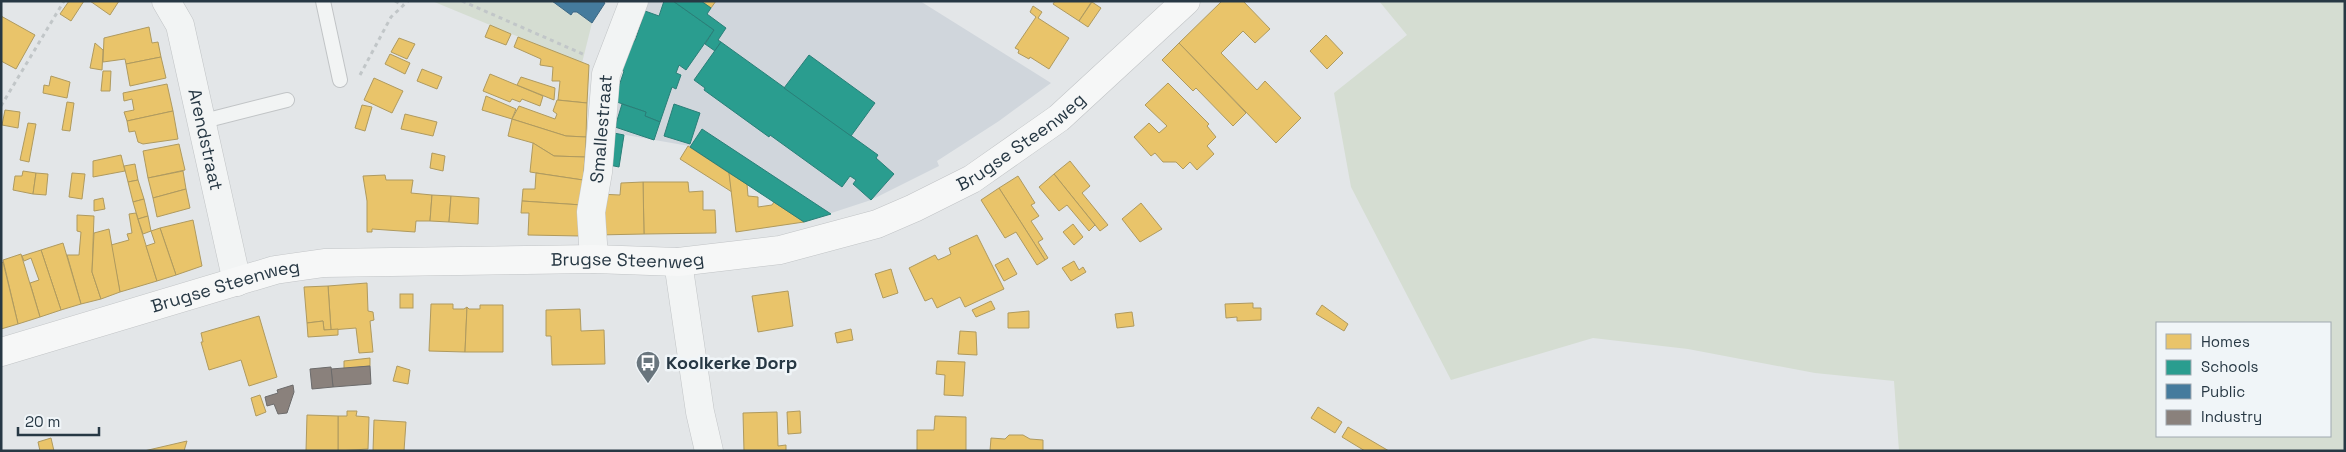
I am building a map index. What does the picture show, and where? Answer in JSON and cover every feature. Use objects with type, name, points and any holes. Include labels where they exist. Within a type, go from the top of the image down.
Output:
[{"type":"main road","name":"Brugse Steenweg","points":[[1,352],[275,270],[324,263],[594,259],[678,262],[780,250],[877,224],[964,183],[1059,118],[1186,1]]},
{"type":"street","name":"Arendstraat","points":[[166,1],[180,25],[237,282]]},
{"type":"street","name":"Smallestraat","points":[[594,259],[591,212],[598,172],[608,65],[634,1]]},
{"type":"street","points":[[678,262],[700,412],[709,451]]},
{"type":"lane","points":[[323,1],[340,80]]},
{"type":"lane","points":[[200,122],[287,100]]},
{"type":"path","points":[[1,106],[64,1]]},
{"type":"path","points":[[395,1],[403,5]]},
{"type":"path","points":[[340,80],[360,75],[391,17],[408,1]]},
{"type":"path","points":[[462,1],[608,65]]},
{"type":"shaded area","points":[[432,1],[551,1],[571,15],[577,12],[592,23],[582,63]]},
{"type":"shaded area","points":[[649,1],[920,1],[1051,83],[999,121],[937,161],[939,166],[871,200],[804,222],[689,146],[609,132],[624,71],[621,70],[635,41]]},
{"type":"shaded area","points":[[1379,1],[2345,1],[2345,451],[1899,451],[1894,381],[1815,373],[1688,349],[1593,338],[1451,380],[1351,187],[1334,93],[1407,35]]},
{"type":"building: Homes","points":[[69,1],[84,1],[71,21],[60,14]]},
{"type":"building: Homes","points":[[90,1],[119,1],[110,15]]},
{"type":"building: Homes","points":[[701,1],[716,1],[711,8]]},
{"type":"building: Homes","points":[[1055,1],[1092,1],[1079,21],[1053,4]]},
{"type":"building: Homes","points":[[1222,1],[1243,1],[1270,29],[1255,43],[1243,31],[1221,53],[1257,90],[1265,81],[1301,118],[1276,143],[1179,43]]},
{"type":"building: Homes","points":[[1092,2],[1101,8],[1088,27],[1079,21]]},
{"type":"building: Homes","points":[[1033,6],[1042,12],[1038,18],[1069,38],[1049,69],[1030,57],[1029,59],[1018,53],[1019,50],[1015,48],[1036,17],[1030,12]]},
{"type":"building: Homes","points":[[1,16],[35,35],[16,69],[1,61]]},
{"type":"building: Homes","points":[[490,25],[511,34],[506,45],[485,37]]},
{"type":"building: Homes","points":[[149,27],[152,43],[158,42],[161,57],[126,64],[125,59],[103,62],[104,38]]},
{"type":"building: Homes","points":[[1326,35],[1343,53],[1327,69],[1310,51]]},
{"type":"building: Homes","points":[[518,37],[589,65],[587,103],[558,100],[560,81],[552,81],[553,67],[540,65],[541,59],[514,47]]},
{"type":"building: Homes","points":[[399,38],[415,44],[407,59],[391,52]]},
{"type":"building: Homes","points":[[95,43],[103,50],[102,70],[90,68]]},
{"type":"building: Homes","points":[[1179,43],[1246,113],[1233,126],[1196,88],[1193,91],[1162,60]]},
{"type":"building: Homes","points":[[390,54],[410,63],[405,74],[385,64]]},
{"type":"building: Homes","points":[[161,57],[166,78],[130,86],[126,64]]},
{"type":"building: Homes","points":[[422,69],[442,77],[437,89],[417,81]]},
{"type":"building: Homes","points":[[103,71],[111,71],[110,91],[101,91]]},
{"type":"building: Homes","points":[[490,74],[543,96],[540,106],[522,99],[520,102],[512,99],[510,102],[483,91]]},
{"type":"building: Homes","points":[[51,76],[70,82],[67,98],[43,93],[44,85],[49,86]]},
{"type":"building: Homes","points":[[521,77],[555,88],[554,100],[517,85]]},
{"type":"building: Homes","points":[[374,78],[403,91],[392,113],[364,100]]},
{"type":"building: Homes","points":[[1168,83],[1209,124],[1207,126],[1216,137],[1207,146],[1214,154],[1197,170],[1190,162],[1183,169],[1176,162],[1163,162],[1155,153],[1151,156],[1134,137],[1149,123],[1159,133],[1167,126],[1145,105]]},
{"type":"building: Homes","points":[[167,84],[173,111],[127,121],[124,112],[134,110],[132,99],[124,101],[123,93]]},
{"type":"building: Homes","points":[[486,96],[516,109],[512,119],[482,110]]},
{"type":"building: Homes","points":[[557,100],[587,103],[586,137],[566,136],[512,119],[519,106],[555,119],[557,114],[553,111]]},
{"type":"building: Homes","points":[[67,102],[74,103],[70,131],[62,130]]},
{"type":"building: Homes","points":[[362,105],[372,107],[365,131],[355,128]]},
{"type":"building: Homes","points":[[5,110],[20,112],[18,128],[2,125]]},
{"type":"building: Homes","points":[[173,111],[178,139],[143,144],[138,142],[135,131],[129,132],[127,121]]},
{"type":"building: Homes","points":[[405,114],[437,122],[433,136],[401,129]]},
{"type":"building: Homes","points":[[512,119],[566,136],[586,137],[585,157],[554,156],[533,143],[508,136]]},
{"type":"building: Homes","points":[[28,123],[36,124],[29,162],[20,160]]},
{"type":"building: Homes","points":[[533,143],[554,156],[585,157],[583,180],[530,172]]},
{"type":"building: Homes","points":[[179,144],[185,170],[148,178],[143,151]]},
{"type":"building: Homes","points":[[688,146],[729,173],[732,192],[680,159]]},
{"type":"building: Homes","points":[[432,153],[445,156],[443,171],[430,168]]},
{"type":"building: Homes","points":[[121,155],[125,171],[93,177],[93,161]]},
{"type":"building: Homes","points":[[1070,161],[1090,186],[1082,193],[1108,225],[1100,231],[1054,174]]},
{"type":"building: Homes","points":[[135,164],[138,180],[128,182],[124,166]]},
{"type":"building: Homes","points":[[23,171],[36,173],[33,194],[13,190],[15,176],[22,176]]},
{"type":"building: Homes","points":[[183,171],[186,189],[153,198],[148,178]]},
{"type":"building: Homes","points":[[36,173],[48,174],[46,195],[33,194]]},
{"type":"building: Homes","points":[[72,173],[85,174],[82,199],[69,197]]},
{"type":"building: Homes","points":[[536,173],[583,180],[582,205],[522,201],[523,189],[535,189]]},
{"type":"building: Homes","points":[[729,173],[747,184],[748,196],[758,197],[758,207],[772,205],[774,202],[804,222],[736,232]]},
{"type":"building: Homes","points":[[1054,174],[1095,225],[1089,231],[1067,205],[1059,211],[1039,187]]},
{"type":"building: Homes","points":[[385,175],[386,180],[413,180],[411,193],[432,195],[430,221],[416,221],[415,232],[372,229],[372,232],[367,232],[367,201],[363,176]]},
{"type":"building: Homes","points":[[1018,176],[1035,203],[1031,205],[1039,216],[1031,221],[1043,239],[1038,242],[1048,258],[1045,260],[999,188]]},
{"type":"building: Homes","points":[[138,180],[144,199],[133,202],[128,182]]},
{"type":"building: Homes","points":[[643,182],[688,182],[689,192],[703,191],[703,210],[715,210],[716,233],[644,234]]},
{"type":"building: Homes","points":[[643,182],[644,234],[597,235],[598,194],[620,195],[621,183]]},
{"type":"building: Homes","points":[[999,188],[1045,260],[1037,265],[1016,232],[1005,238],[981,200]]},
{"type":"building: Homes","points":[[186,189],[190,208],[157,217],[153,198]]},
{"type":"building: Homes","points":[[432,195],[451,196],[449,222],[430,221]]},
{"type":"building: Homes","points":[[451,196],[479,198],[478,224],[449,222]]},
{"type":"building: Homes","points":[[103,198],[105,209],[94,211],[94,200]]},
{"type":"building: Homes","points":[[144,199],[148,216],[138,219],[133,202]]},
{"type":"building: Homes","points":[[522,201],[582,205],[581,236],[528,235],[529,213],[521,213]]},
{"type":"building: Homes","points":[[1141,203],[1162,229],[1140,242],[1122,219]]},
{"type":"building: Homes","points":[[136,213],[157,281],[120,292],[111,245],[129,240],[127,234],[132,233],[129,214]]},
{"type":"building: Homes","points":[[77,215],[94,216],[92,272],[101,299],[81,304],[67,255],[79,255],[81,232],[77,231]]},
{"type":"building: Homes","points":[[148,216],[151,231],[143,234],[138,219]]},
{"type":"building: Homes","points":[[193,220],[202,266],[176,275],[160,228]]},
{"type":"building: Homes","points":[[1073,224],[1083,237],[1074,245],[1063,232]]},
{"type":"building: Homes","points":[[160,228],[176,275],[157,281],[146,246],[155,243],[151,231]]},
{"type":"building: Homes","points":[[109,229],[120,292],[101,299],[92,272],[94,233]]},
{"type":"building: Homes","points":[[977,235],[1004,289],[965,307],[960,297],[937,308],[932,298],[925,301],[909,268],[935,255],[938,260],[945,257],[951,254],[949,248]]},
{"type":"building: Homes","points":[[63,243],[81,304],[61,310],[41,250]]},
{"type":"building: Homes","points":[[41,250],[61,310],[40,317],[30,283],[39,280],[31,258],[24,261],[22,256]]},
{"type":"building: Homes","points":[[21,254],[40,317],[18,324],[3,260]]},
{"type":"building: Homes","points":[[1008,258],[1017,274],[1004,281],[995,265]]},
{"type":"building: Homes","points":[[1074,261],[1079,270],[1083,267],[1086,272],[1071,281],[1062,268]]},
{"type":"building: Homes","points":[[3,262],[18,324],[1,329],[1,263]]},
{"type":"building: Homes","points":[[891,269],[898,293],[883,298],[875,274]]},
{"type":"building: Homes","points":[[367,283],[368,311],[373,312],[374,320],[370,321],[373,352],[359,353],[356,328],[331,330],[328,286]]},
{"type":"building: Homes","points":[[328,286],[331,330],[324,330],[323,321],[307,323],[304,287]]},
{"type":"building: Homes","points":[[788,291],[793,326],[758,332],[752,296]]},
{"type":"building: Homes","points":[[400,294],[413,294],[413,308],[400,308]]},
{"type":"building: Homes","points":[[991,301],[995,309],[976,317],[972,310]]},
{"type":"building: Homes","points":[[1253,303],[1253,308],[1261,308],[1261,320],[1237,321],[1237,317],[1226,318],[1225,304]]},
{"type":"building: Homes","points":[[431,304],[453,304],[453,309],[464,309],[467,307],[465,352],[429,351]]},
{"type":"building: Homes","points":[[480,305],[503,305],[503,352],[465,352],[467,307],[469,309],[480,309]]},
{"type":"building: Homes","points":[[1322,305],[1348,324],[1344,331],[1316,314]]},
{"type":"building: Homes","points":[[580,309],[581,331],[604,330],[605,364],[552,365],[551,336],[546,336],[546,310]]},
{"type":"building: Homes","points":[[1029,311],[1029,328],[1008,328],[1008,313]]},
{"type":"building: Homes","points":[[1132,312],[1134,326],[1117,328],[1115,314]]},
{"type":"building: Homes","points":[[259,316],[277,377],[249,386],[241,360],[209,370],[201,342],[203,342],[201,333]]},
{"type":"building: Homes","points":[[323,321],[324,330],[338,329],[338,335],[308,337],[307,323]]},
{"type":"building: Homes","points":[[851,329],[853,340],[837,343],[835,333]]},
{"type":"building: Homes","points":[[960,331],[976,332],[977,355],[958,354]]},
{"type":"building: Homes","points":[[370,358],[370,366],[344,369],[344,361]]},
{"type":"building: Homes","points":[[937,361],[965,362],[963,396],[944,395],[945,375],[936,374]]},
{"type":"building: Homes","points":[[397,366],[410,370],[408,384],[393,381]]},
{"type":"building: Homes","points":[[260,395],[266,412],[256,416],[251,398]]},
{"type":"building: Homes","points":[[1318,407],[1342,422],[1335,433],[1311,418]]},
{"type":"building: Homes","points":[[347,411],[357,411],[356,416],[369,417],[368,449],[338,451],[338,416],[347,416]]},
{"type":"building: Homes","points":[[800,411],[801,433],[788,434],[787,412]]},
{"type":"building: Homes","points":[[777,412],[778,446],[786,445],[786,451],[744,451],[743,413]]},
{"type":"building: Homes","points":[[307,415],[338,416],[338,451],[306,451]]},
{"type":"building: Homes","points":[[935,416],[966,417],[966,451],[917,451],[917,430],[934,430]]},
{"type":"building: Homes","points":[[374,420],[406,422],[404,451],[373,451]]},
{"type":"building: Homes","points":[[1348,427],[1389,451],[1365,451],[1342,437]]},
{"type":"building: Homes","points":[[1009,435],[1023,435],[1030,439],[1043,440],[1043,451],[990,451],[991,438],[1005,439]]},
{"type":"building: Homes","points":[[51,438],[54,451],[40,451],[38,442]]},
{"type":"building: Homes","points":[[187,441],[184,451],[144,451]]},
{"type":"building: Schools","points":[[664,1],[673,1],[714,30],[686,70],[679,65],[676,73],[681,75],[676,89],[672,87],[660,122],[645,116],[646,112],[614,101],[624,71],[621,70],[631,40],[635,41],[645,11],[659,16]]},
{"type":"building: Schools","points":[[673,1],[701,1],[711,8],[707,14],[726,28],[718,40],[721,42],[715,51],[705,44],[714,30]]},
{"type":"building: Schools","points":[[721,42],[878,155],[876,158],[894,174],[871,200],[853,184],[856,180],[850,176],[842,187],[770,135],[769,137],[704,90],[705,88],[694,80]]},
{"type":"building: Schools","points":[[809,55],[875,103],[851,136],[784,88]]},
{"type":"building: Schools","points":[[622,104],[646,112],[645,116],[660,122],[654,140],[615,127]]},
{"type":"building: Schools","points":[[674,104],[700,113],[690,144],[664,136]]},
{"type":"building: Schools","points":[[702,129],[831,214],[804,222],[690,147]]},
{"type":"building: Schools","points":[[609,132],[624,135],[619,167],[604,164]]},
{"type":"building: Public","points":[[552,1],[602,1],[605,3],[592,23],[577,12],[573,12],[571,15]]},
{"type":"building: Industry","points":[[370,366],[371,384],[333,387],[331,369]]},
{"type":"building: Industry","points":[[331,367],[333,387],[312,389],[310,369]]},
{"type":"building: Industry","points":[[293,385],[294,392],[287,413],[278,414],[274,404],[267,406],[265,397],[278,393],[277,390]]},
{"type":"place","name":"Koolkerke Dorp","points":[[648,384]]}]
